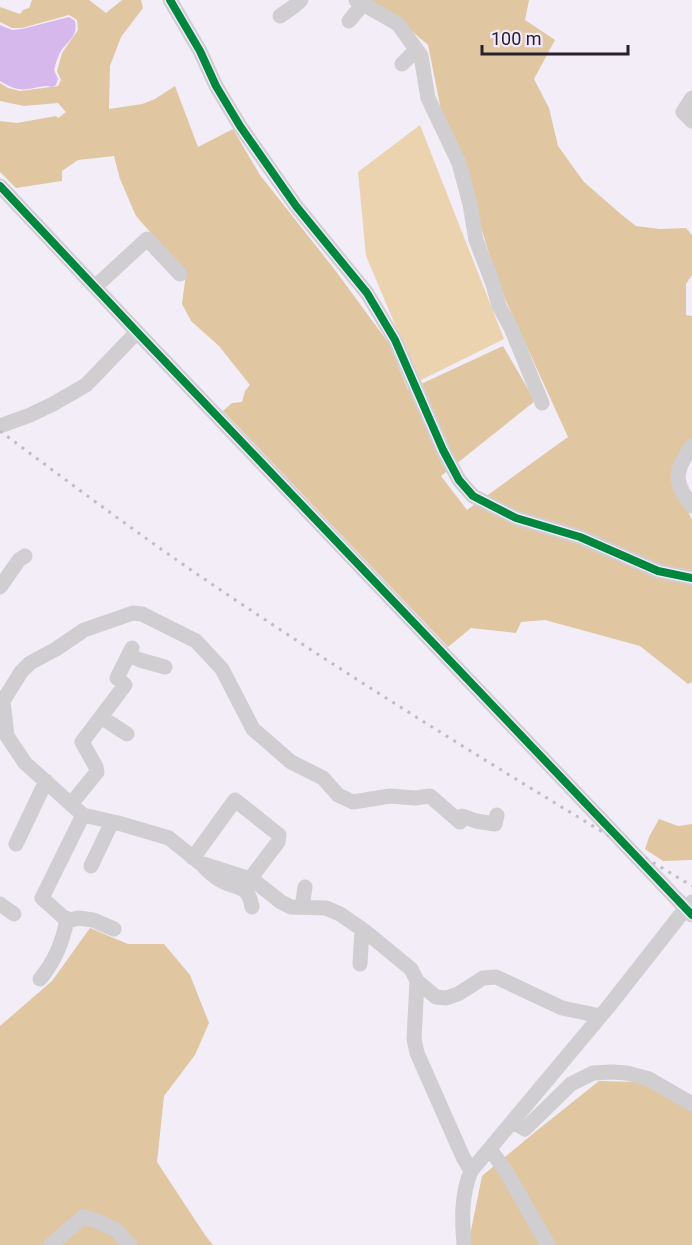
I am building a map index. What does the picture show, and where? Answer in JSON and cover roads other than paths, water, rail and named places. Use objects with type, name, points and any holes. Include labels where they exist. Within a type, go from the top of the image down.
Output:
[{"type":"street","points":[[170,0],[240,126],[296,206],[367,293],[395,340],[443,450],[459,480],[473,495],[516,518],[580,537],[658,571],[692,578]]},
{"type":"street","points":[[280,16],[301,0]]},
{"type":"street","points":[[349,21],[360,2],[398,24],[421,56],[428,98],[459,163],[470,204],[476,240],[499,306],[511,328],[542,403]]},
{"type":"street","points":[[402,64],[416,50]]},
{"type":"street","points":[[692,98],[683,112],[692,122]]},
{"type":"street","points":[[0,186],[137,332],[690,908],[471,1171],[464,1197],[462,1220],[464,1245]]},
{"type":"street","points":[[95,287],[147,239],[180,274]]},
{"type":"street","points":[[0,426],[30,415],[86,385],[137,332]]},
{"type":"street","points":[[692,446],[678,473],[682,494],[692,506]]},
{"type":"street","points":[[0,587],[24,556]]},
{"type":"street","points":[[252,907],[250,897],[245,890],[218,880],[169,838],[83,815],[26,763],[8,736],[2,700],[30,663],[84,630],[133,613],[142,614],[196,641],[222,669],[253,729],[291,762],[323,778],[338,795],[353,802],[390,795],[415,798],[430,796],[460,822],[462,816],[495,824],[497,815]]},
{"type":"street","points":[[71,804],[97,772],[82,742],[125,685],[117,678],[130,652],[140,660],[165,667]]},
{"type":"street","points":[[101,717],[127,734]]},
{"type":"street","points":[[16,844],[46,781]]},
{"type":"street","points":[[196,861],[235,800],[279,836],[278,842],[250,879]]},
{"type":"street","points":[[83,815],[42,898],[63,917],[71,920],[78,918],[93,920],[114,929]]},
{"type":"street","points":[[91,866],[112,822]]},
{"type":"street","points":[[196,861],[250,879],[291,907],[326,908],[340,914],[411,969],[417,981],[436,997],[446,998],[458,994],[483,978],[496,977],[562,1008],[601,1016]]},
{"type":"street","points":[[302,907],[306,887]]},
{"type":"street","points":[[0,904],[14,914]]},
{"type":"street","points":[[40,979],[50,966],[64,938],[68,919]]},
{"type":"street","points":[[360,964],[362,929]]},
{"type":"street","points":[[417,981],[414,1039],[417,1053],[471,1171]]},
{"type":"street","points":[[513,1122],[525,1129],[571,1084],[593,1073],[627,1073],[650,1079],[692,1104]]},
{"type":"street","points":[[490,1149],[507,1173],[548,1245]]},
{"type":"street","points":[[51,1245],[83,1217],[116,1230],[130,1245]]},
{"type":"railway","points":[[0,431],[141,535],[285,633],[458,744],[692,886]]}]
